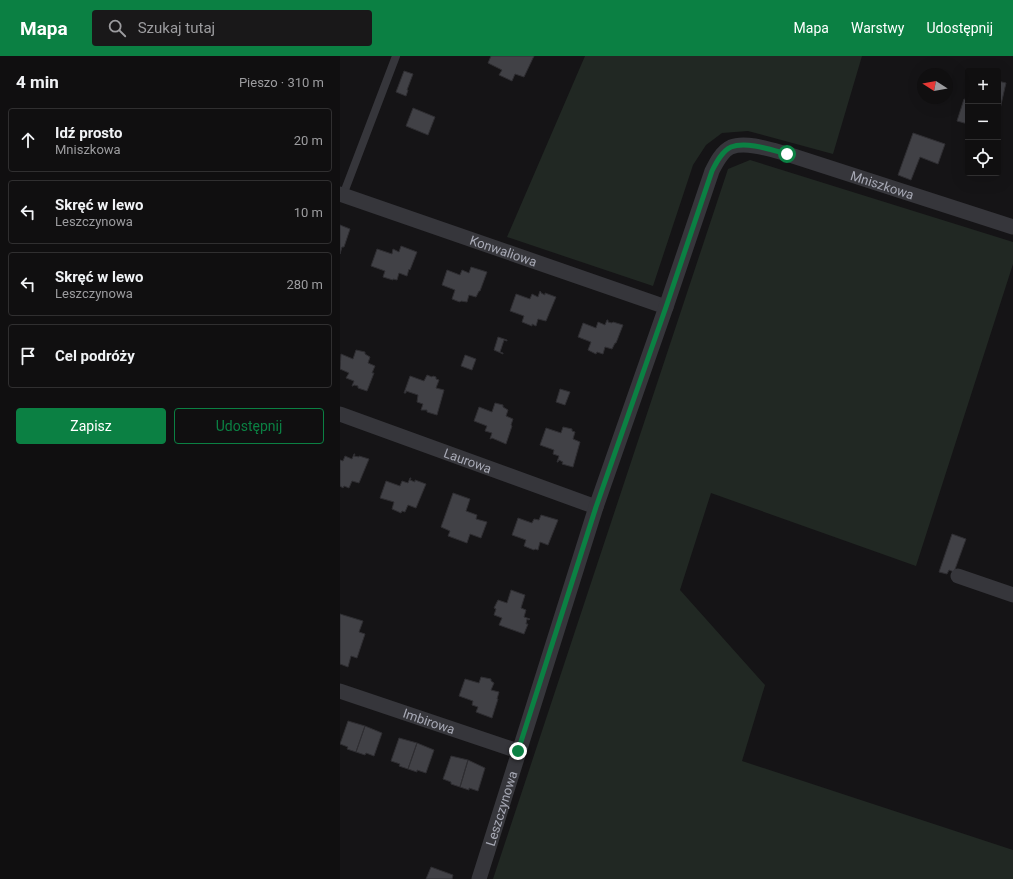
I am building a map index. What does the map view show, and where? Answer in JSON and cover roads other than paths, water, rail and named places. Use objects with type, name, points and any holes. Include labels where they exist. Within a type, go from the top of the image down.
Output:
[{"type":"street","name":"Mniszkowa","points":[[751,145],[787,154],[1013,227]]},
{"type":"street","name":"Leszczynowa","points":[[479,879],[518,751],[596,507],[712,171],[720,157],[731,147],[751,145]]},
{"type":"street","name":"Konwaliowa","points":[[341,195],[666,307]]},
{"type":"street","name":"Laurowa","points":[[340,414],[596,507]]},
{"type":"street","points":[[958,576],[1013,595]]},
{"type":"street","name":"Imbirowa","points":[[340,691],[518,751]]},
{"type":"lane","points":[[341,195],[396,56]]}]
